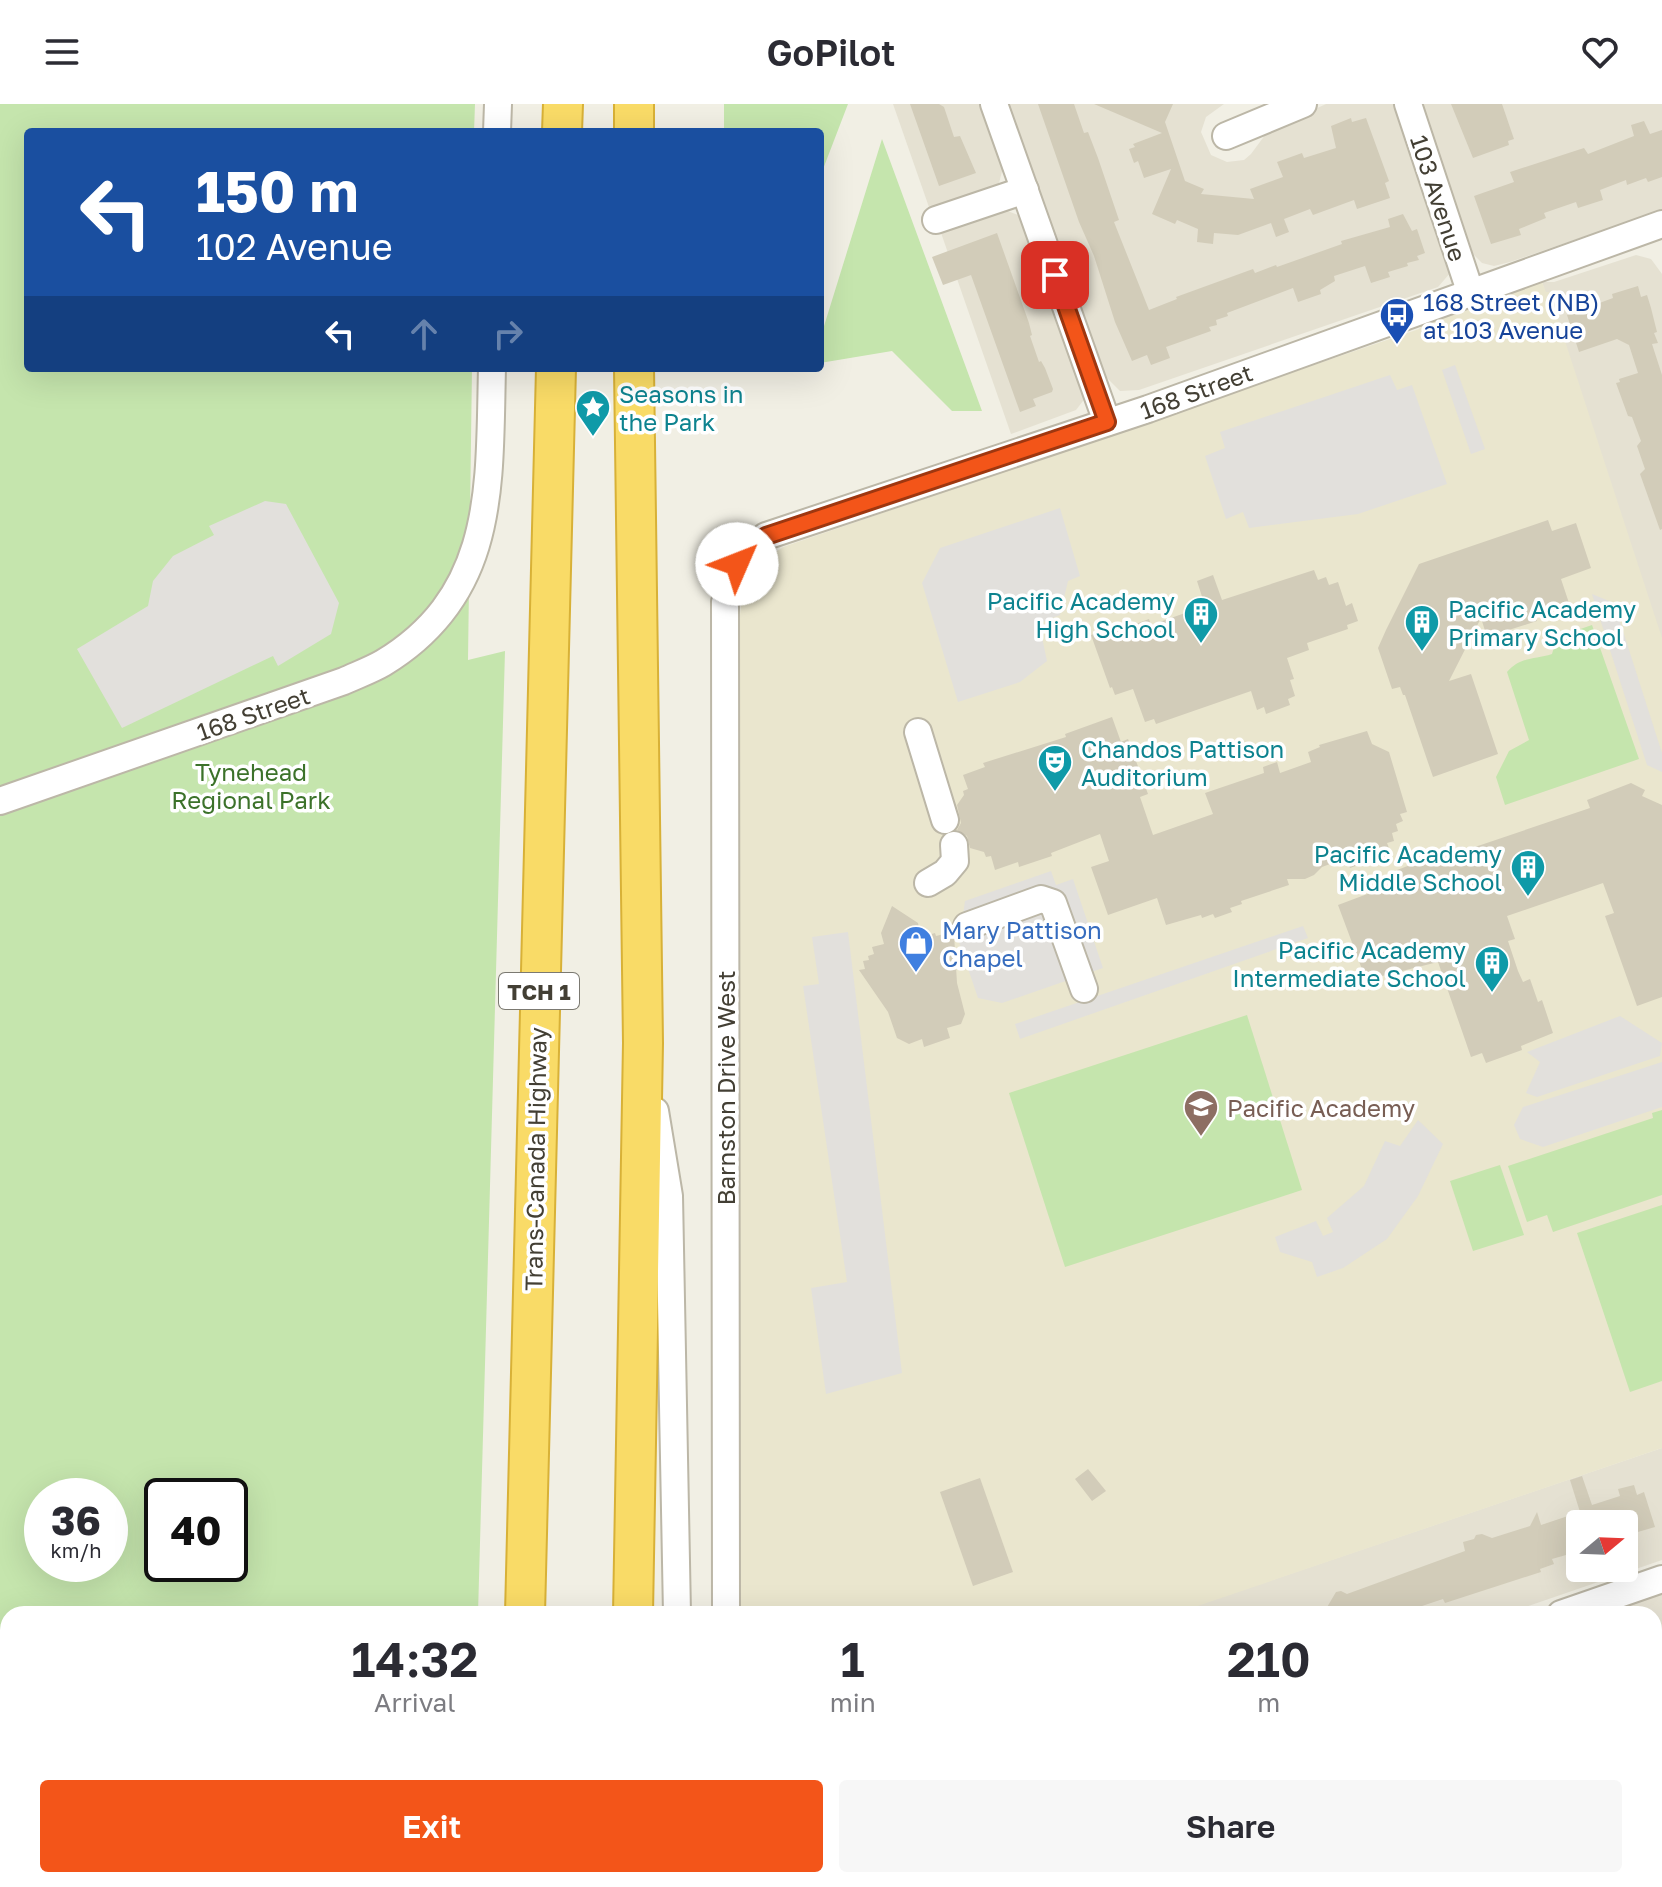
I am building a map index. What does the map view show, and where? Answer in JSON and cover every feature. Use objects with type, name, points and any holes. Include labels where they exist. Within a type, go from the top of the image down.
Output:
[{"type":"highway","points":[[562,128],[563,104]]},
{"type":"highway","points":[[634,104],[634,128]]},
{"type":"highway","name":"Trans-Canada Highway","points":[[525,1606],[556,372]]},
{"type":"highway","points":[[633,1606],[643,1043],[634,372]]},
{"type":"street","points":[[497,128],[498,104]]},
{"type":"street","points":[[994,104],[1107,422]]},
{"type":"street","points":[[1226,136],[1303,104]]},
{"type":"street","name":"103 Avenue","points":[[1408,104],[1470,291]]},
{"type":"street","points":[[936,220],[1025,190]]},
{"type":"street","name":"168 Street","points":[[737,564],[750,548],[766,536],[1107,422],[1470,291],[1661,227]]},
{"type":"street","name":"168 Street","points":[[0,801],[344,681],[383,663],[416,638],[444,610],[462,584],[477,546],[489,479],[492,372]]},
{"type":"street","name":"Barnston Drive West","points":[[726,1606],[725,602],[737,564]]},
{"type":"street","points":[[918,732],[945,820]]},
{"type":"street","points":[[928,883],[945,873],[955,861],[954,845]]},
{"type":"street","points":[[967,926],[1041,899],[1053,903],[1084,989]]},
{"type":"street","points":[[643,1043],[669,1196],[677,1606]]},
{"type":"street","points":[[1584,1606],[1662,1579]]},
{"type":"shaded area","points":[[893,104],[983,104],[1004,164],[999,183],[930,210]]},
{"type":"shaded area","points":[[1007,104],[1224,104],[1206,117],[1201,132],[1211,155],[1227,162],[1244,160],[1268,131],[1326,104],[1395,104],[1448,253],[1451,272],[1438,287],[1139,390],[1120,391],[1105,376]]},
{"type":"shaded area","points":[[1418,104],[1662,104],[1662,210],[1510,262],[1494,266],[1482,263],[1473,254]]},
{"type":"shaded area","points":[[1005,210],[1021,216],[1086,397],[1076,410],[1011,434],[940,230]]},
{"type":"shaded area","points":[[1636,255],[1651,259],[1662,274],[1662,647],[1542,282],[1554,282]]},
{"type":"shaded area","name":"Pacific Academy","points":[[1542,282],[1546,292],[1549,292],[1662,638],[1662,1448],[1198,1606],[740,1606],[738,735],[740,615],[742,596],[748,582],[763,561],[783,547],[1419,329],[1425,321]]},
{"type":"shaded area","points":[[1455,365],[1485,449],[1471,454],[1442,370]]},
{"type":"shaded area","points":[[1390,375],[1397,390],[1412,385],[1447,484],[1358,514],[1249,528],[1243,512],[1226,519],[1205,456],[1225,448],[1220,432]]},
{"type":"shaded area","points":[[265,501],[286,504],[339,603],[331,634],[278,666],[273,656],[122,728],[77,649],[148,606],[153,581],[173,556],[214,535],[209,526]]},
{"type":"shaded area","points":[[1060,508],[1080,576],[1068,581],[1060,615],[1039,623],[1047,661],[1020,682],[958,702],[922,583],[940,548]]},
{"type":"shaded area","points":[[1592,594],[1614,603],[1662,753],[1662,772],[1647,765]]},
{"type":"shaded area","points":[[1051,871],[1056,885],[1073,879],[1103,968],[1002,1003],[978,998],[959,942],[965,901]]},
{"type":"shaded area","points":[[1303,926],[1308,938],[1020,1039],[1015,1024]]},
{"type":"shaded area","points":[[848,932],[902,1373],[826,1394],[811,1288],[847,1282],[803,986],[819,984],[812,937]]},
{"type":"shaded area","points":[[1620,1016],[1662,1043],[1660,1056],[1537,1097],[1526,1093],[1540,1062],[1527,1052]]},
{"type":"shaded area","points":[[1662,1062],[1662,1107],[1543,1147],[1520,1139],[1514,1125],[1523,1107]]},
{"type":"shaded area","points":[[1418,1120],[1443,1144],[1418,1196],[1387,1239],[1343,1268],[1317,1277],[1312,1262],[1280,1252],[1275,1237],[1316,1221],[1323,1236],[1333,1232],[1327,1218],[1364,1186],[1385,1141],[1400,1146]]},
{"type":"shaded area","points":[[1662,1448],[1662,1560],[1638,1568],[1638,1510],[1566,1510],[1566,1582],[1598,1582],[1528,1606],[1196,1606]]},
{"type":"shaded area","points":[[1662,1591],[1662,1606],[1620,1606]]},
{"type":"green space","name":"Tynehead Regional Park","points":[[0,104],[475,104],[474,128],[24,128],[24,372],[472,372],[468,660],[505,651],[478,1606],[0,1606]]},
{"type":"green space","points":[[724,104],[848,104],[824,167],[824,128],[724,128]]},
{"type":"green space","points":[[882,139],[982,411],[952,411],[892,351],[824,362],[824,326]]},
{"type":"green space","points":[[1592,625],[1639,759],[1505,805],[1496,777],[1509,751],[1529,740],[1507,672],[1523,661],[1552,654],[1557,637]]},
{"type":"green space","points":[[1247,1015],[1302,1190],[1065,1267],[1009,1093]]},
{"type":"green space","points":[[1662,1110],[1662,1195],[1553,1232],[1547,1215],[1527,1222],[1508,1166],[1653,1118],[1652,1113]]},
{"type":"green space","points":[[1500,1165],[1524,1235],[1473,1251],[1450,1181]]},
{"type":"green space","points":[[1662,1205],[1662,1381],[1630,1392],[1577,1233]]},
{"type":"building","points":[[910,104],[939,104],[944,107],[954,137],[960,136],[976,173],[939,186]]},
{"type":"building","points":[[1038,104],[1074,104],[1084,133],[1088,132],[1098,158],[1119,220],[1114,222],[1149,310],[1253,269],[1255,273],[1277,267],[1342,244],[1341,241],[1390,227],[1388,219],[1403,214],[1412,231],[1417,229],[1425,253],[1417,256],[1419,260],[1407,263],[1408,266],[1388,272],[1390,277],[1371,283],[1365,266],[1334,276],[1335,281],[1320,290],[1321,294],[1298,302],[1293,288],[1227,313],[1228,316],[1216,320],[1217,325],[1209,327],[1211,331],[1166,347],[1170,358],[1151,365],[1147,355],[1132,361],[1115,322]]},
{"type":"building","points":[[1094,104],[1173,104],[1165,122],[1185,181],[1204,189],[1201,194],[1254,199],[1250,189],[1283,177],[1277,162],[1302,153],[1304,158],[1336,148],[1331,126],[1351,118],[1352,122],[1366,118],[1389,181],[1385,183],[1390,198],[1357,209],[1354,200],[1313,215],[1310,209],[1284,219],[1289,232],[1276,237],[1271,223],[1238,235],[1214,233],[1213,244],[1197,242],[1198,229],[1152,214],[1171,169],[1144,178],[1138,161],[1134,163],[1129,149],[1135,147],[1133,144],[1162,133]]},
{"type":"building","points":[[1451,104],[1502,104],[1514,139],[1508,141],[1509,145],[1473,158]]},
{"type":"building","points":[[1644,121],[1650,134],[1662,130],[1662,177],[1648,182],[1646,178],[1627,185],[1626,180],[1600,190],[1603,200],[1578,208],[1576,202],[1544,213],[1546,218],[1519,229],[1521,235],[1491,244],[1474,196],[1514,182],[1510,172],[1584,148],[1588,154],[1634,136],[1631,125]]},
{"type":"building","points":[[997,233],[1029,323],[1039,362],[1045,368],[1053,389],[1033,399],[1036,406],[1020,412],[971,275],[943,285],[932,257]]},
{"type":"building","points":[[1638,286],[1641,297],[1647,295],[1651,308],[1658,343],[1652,344],[1662,375],[1660,530],[1640,474],[1645,469],[1637,446],[1641,441],[1616,383],[1620,382],[1619,379],[1638,373],[1629,345],[1617,339],[1579,352],[1567,315],[1613,298],[1612,294]]},
{"type":"building","name":"Pacific Academy Primary School","points":[[1548,520],[1552,531],[1576,523],[1591,568],[1561,579],[1569,603],[1535,615],[1537,621],[1487,637],[1481,618],[1449,681],[1471,674],[1498,754],[1433,777],[1405,695],[1400,687],[1392,689],[1378,648],[1386,630],[1419,564]]},
{"type":"building","name":"Pacific Academy High School","points":[[1314,570],[1318,580],[1326,577],[1329,585],[1338,582],[1346,606],[1352,603],[1358,621],[1347,625],[1348,629],[1307,643],[1309,650],[1287,658],[1294,679],[1290,680],[1295,696],[1288,699],[1290,705],[1266,714],[1264,707],[1257,710],[1251,691],[1156,724],[1154,719],[1145,722],[1133,689],[1115,695],[1110,688],[1091,635],[1149,619],[1151,625],[1205,606],[1197,581],[1213,575],[1222,600]]},
{"type":"building","points":[[1112,717],[1121,742],[1128,739],[1148,794],[1140,797],[1153,835],[1213,814],[1205,793],[1264,773],[1263,767],[1277,762],[1280,773],[1311,762],[1308,752],[1319,745],[1367,731],[1372,744],[1389,752],[1407,812],[1400,814],[1403,821],[1396,824],[1398,831],[1392,833],[1394,841],[1387,843],[1391,853],[1350,868],[1346,858],[1322,867],[1305,879],[1287,879],[1289,885],[1241,901],[1242,904],[1230,908],[1232,912],[1215,918],[1213,914],[1202,918],[1201,915],[1166,925],[1157,898],[1108,915],[1091,867],[1109,861],[1100,834],[1051,853],[1052,856],[1019,867],[1018,862],[995,870],[991,856],[986,857],[984,852],[970,848],[967,836],[957,830],[961,823],[957,805],[964,795],[963,791],[968,789],[963,775],[985,767],[983,763],[1066,737],[1065,734]]},
{"type":"building","points":[[1631,783],[1645,790],[1642,796],[1662,805],[1662,997],[1637,1006],[1605,916],[1614,913],[1603,883],[1507,916],[1515,939],[1508,941],[1518,971],[1523,982],[1530,979],[1538,1002],[1542,1000],[1553,1033],[1521,1046],[1522,1050],[1486,1063],[1482,1053],[1471,1057],[1438,962],[1366,980],[1338,905],[1402,881],[1397,870],[1461,846],[1466,850],[1590,808],[1587,800]]},
{"type":"building","points":[[892,906],[918,923],[920,933],[944,934],[946,938],[954,935],[957,983],[965,1014],[961,1024],[947,1028],[950,1038],[924,1047],[922,1039],[909,1044],[897,1038],[888,1012],[859,970],[865,969],[863,961],[874,954],[872,947],[884,944],[881,933]]},
{"type":"building","points":[[1088,1469],[1106,1491],[1092,1501],[1075,1479]]},
{"type":"building","points":[[1582,1476],[1592,1505],[1620,1496],[1618,1489],[1634,1485],[1637,1495],[1644,1492],[1655,1527],[1638,1532],[1638,1510],[1579,1510],[1570,1480]]},
{"type":"building","points":[[980,1478],[1013,1572],[973,1586],[940,1492]]},
{"type":"building","points":[[1537,1512],[1541,1525],[1566,1517],[1566,1555],[1552,1559],[1554,1564],[1540,1569],[1541,1572],[1445,1603],[1443,1599],[1422,1606],[1328,1606],[1336,1592],[1347,1594],[1465,1551],[1463,1542],[1474,1539],[1476,1535],[1492,1538],[1530,1526]]},
{"type":"place","name":"168 Street (NB) at 103 Avenue","points":[[1397,346]]},
{"type":"place","name":"Seasons in the Park","points":[[593,438]]},
{"type":"place","name":"Pacific Academy High School","points":[[1201,645]]},
{"type":"place","name":"Pacific Academy Primary School","points":[[1422,653]]},
{"type":"place","name":"Chandos Pattison Auditorium","points":[[1055,793]]},
{"type":"place","name":"Pacific Academy Middle School","points":[[1528,898]]},
{"type":"place","name":"Mary Pattison Chapel","points":[[916,974]]},
{"type":"place","name":"Pacific Academy Intermediate School","points":[[1492,994]]},
{"type":"place","name":"Pacific Academy","points":[[1201,1138]]},
{"type":"route","points":[[737,564],[750,548],[766,536],[1107,422],[1055,275]]}]
